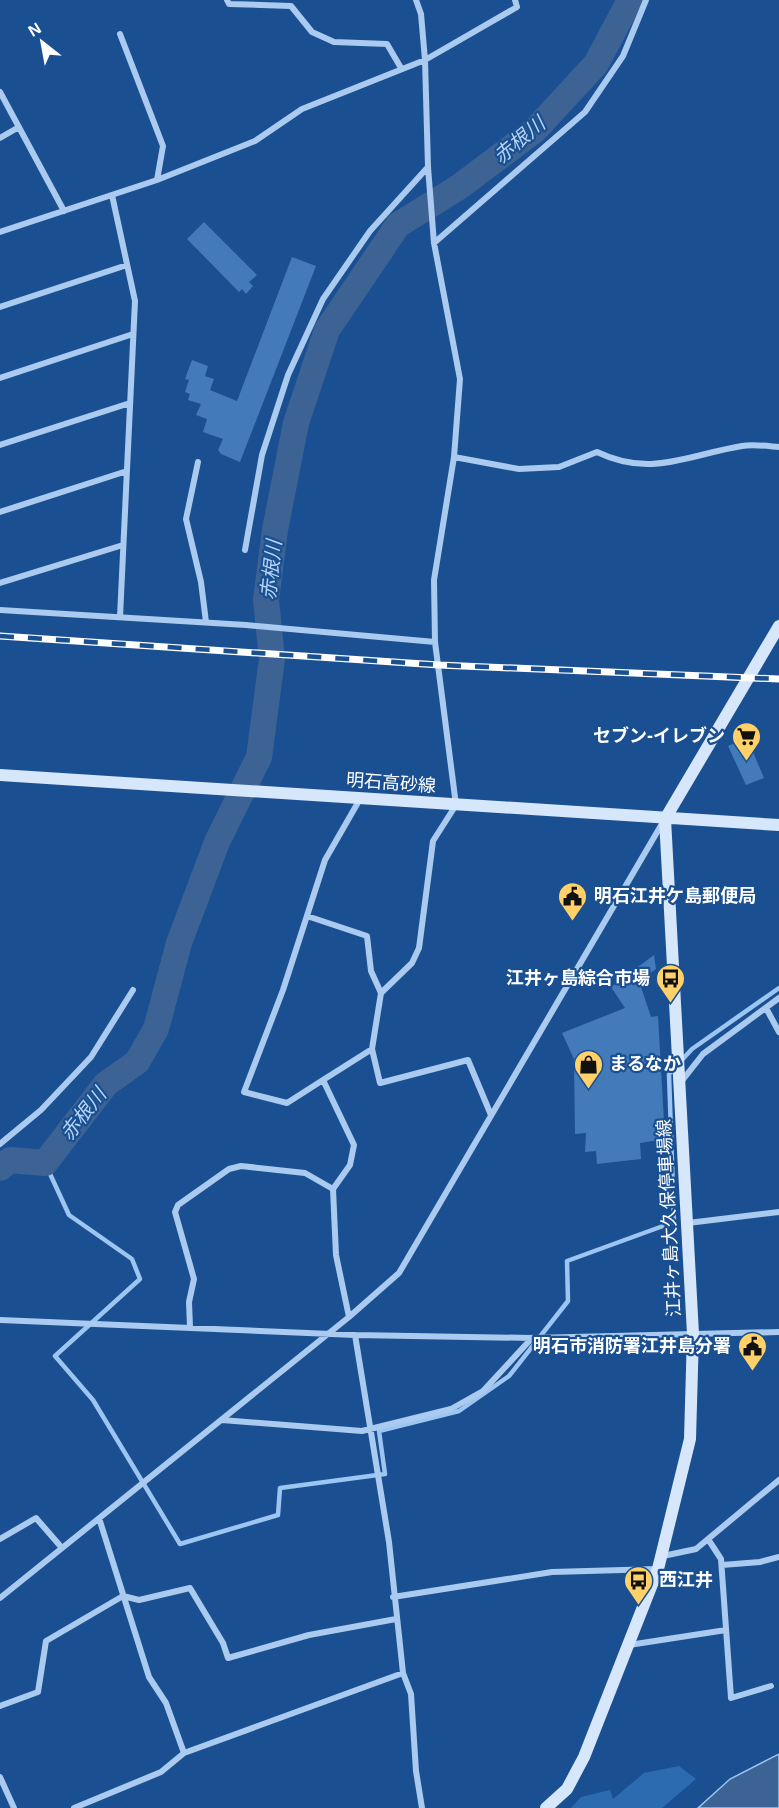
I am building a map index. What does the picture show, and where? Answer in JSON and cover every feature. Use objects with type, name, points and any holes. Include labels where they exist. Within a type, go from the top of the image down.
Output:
[{"type":"main road","points":[[665,819],[779,626]]},
{"type":"main road","name":"明石高砂線","points":[[0,775],[779,825]]},
{"type":"main road","name":"江井ヶ島大久保停車場線","points":[[546,1808],[567,1789],[584,1757],[658,1569],[690,1439],[693,1334],[665,819]]},
{"type":"street","points":[[227,0],[229,4],[291,6],[312,32],[333,42],[387,44],[401,68]]},
{"type":"street","points":[[381,993],[412,963],[419,948],[433,841],[456,806],[439,658],[435,642],[434,580],[454,457],[460,379],[434,243],[428,167],[422,14],[416,0]]},
{"type":"street","points":[[0,232],[157,180],[255,141],[302,109],[425,60],[517,7],[515,0]]},
{"type":"street","points":[[434,243],[585,111],[623,56],[646,0]]},
{"type":"street","points":[[120,34],[163,146],[157,180]]},
{"type":"street","points":[[0,93],[64,211]]},
{"type":"street","points":[[0,138],[19,127]]},
{"type":"street","points":[[245,550],[262,455],[288,375],[323,299],[370,231],[428,167]]},
{"type":"street","points":[[112,195],[135,301],[120,617]]},
{"type":"street","points":[[0,307],[127,265]]},
{"type":"street","points":[[0,378],[133,334]]},
{"type":"street","points":[[0,445],[130,403]]},
{"type":"street","points":[[454,457],[519,469],[559,467],[597,452],[619,463],[649,466],[744,445],[779,447]]},
{"type":"street","points":[[198,462],[186,519],[201,582],[206,622]]},
{"type":"street","points":[[0,512],[127,471]]},
{"type":"street","points":[[0,583],[123,545]]},
{"type":"street","points":[[0,610],[291,628],[435,642]]},
{"type":"street","points":[[360,799],[325,860],[244,1092],[287,1103],[372,1049]]},
{"type":"street","points":[[0,1598],[349,1317],[399,1273],[665,819]]},
{"type":"street","points":[[307,916],[368,936],[371,971],[381,993],[372,1049],[380,1083],[468,1060],[491,1115]]},
{"type":"street","points":[[0,1144],[41,1110],[91,1057],[133,990]]},
{"type":"street","points":[[679,1085],[703,1054],[779,998]]},
{"type":"street","points":[[766,1008],[779,1032]]},
{"type":"street","points":[[322,1080],[354,1145],[350,1165],[333,1189],[336,1255],[349,1317]]},
{"type":"street","points":[[190,1327],[189,1302],[195,1279],[175,1212],[178,1205],[229,1169],[241,1166],[305,1173],[333,1189]]},
{"type":"street","points":[[687,1224],[779,1212]]},
{"type":"street","points":[[0,1320],[330,1332],[355,1335],[532,1338],[779,1332]]},
{"type":"street","points":[[355,1335],[389,1542],[393,1597],[403,1673],[411,1694],[416,1771],[422,1808]]},
{"type":"street","points":[[221,1420],[372,1430],[451,1408],[483,1391],[532,1338]]},
{"type":"street","points":[[663,1556],[696,1549],[779,1480]]},
{"type":"street","points":[[0,1539],[36,1518],[62,1548]]},
{"type":"street","points":[[99,1518],[149,1677],[166,1703],[184,1752]]},
{"type":"street","points":[[708,1539],[721,1559],[722,1565],[731,1698],[771,1686]]},
{"type":"street","points":[[722,1565],[760,1562],[779,1557]]},
{"type":"street","points":[[393,1597],[552,1572],[658,1569]]},
{"type":"street","points":[[0,1706],[38,1692],[46,1641],[123,1596],[139,1600],[190,1588],[223,1643],[228,1658],[309,1635],[396,1619]]},
{"type":"street","points":[[628,1645],[726,1630]]},
{"type":"street","points":[[74,1808],[161,1772],[184,1752],[403,1673]]},
{"type":"street","points":[[0,1777],[14,1808]]},
{"type":"shaded area","points":[[779,1754],[779,1808],[698,1808],[730,1779]]},
{"type":"shaded area","points":[[679,1766],[696,1779],[662,1808],[571,1808],[581,1797],[610,1790],[613,1799],[644,1773]]},
{"type":"building","points":[[204,222],[257,275],[249,282],[253,286],[246,294],[242,289],[239,292],[187,239]]},
{"type":"building","points":[[292,257],[316,266],[240,462],[221,454],[218,450],[223,439],[203,432],[207,419],[196,415],[201,404],[188,400],[190,394],[185,392],[189,380],[185,379],[192,360],[208,366],[205,376],[214,379],[210,390],[237,401]]},
{"type":"building","name":"セブン-イレブン","points":[[747,738],[764,778],[746,785],[728,746]]},
{"type":"building","points":[[654,955],[656,969],[639,981],[651,1017],[658,1016],[665,1139],[640,1143],[641,1159],[597,1164],[596,1151],[585,1152],[586,1133],[575,1134],[574,1059],[562,1033],[625,1008],[611,987]]},
{"type":"waterway","name":"赤根川","points":[[0,1168],[10,1160],[45,1163],[106,1084],[137,1062],[156,1029],[179,943],[217,842],[259,757],[272,659],[266,600],[275,530],[296,423],[327,330],[398,225],[459,187],[535,130],[596,64],[630,0]]},
{"type":"waterway","points":[[45,1163],[69,1215],[132,1259],[140,1279],[55,1356],[93,1400],[180,1544],[278,1515],[280,1488],[385,1474],[379,1431],[459,1411],[509,1376],[568,1301],[567,1261],[674,1222],[669,1074],[692,1049],[779,988]]},
{"type":"railway","points":[[0,636],[439,665],[779,679]]},
{"type":"place","name":"セブン-イレブン","points":[[746,762]]},
{"type":"place","name":"明石江井ケ島郵便局","points":[[573,922]]},
{"type":"place","name":"江井ヶ島綜合市場","points":[[671,1004]]},
{"type":"place","name":"まるなか","points":[[588,1090]]},
{"type":"place","name":"明石市消防署江井島分署","points":[[752,1372]]},
{"type":"place","name":"西江井","points":[[638,1606]]}]
